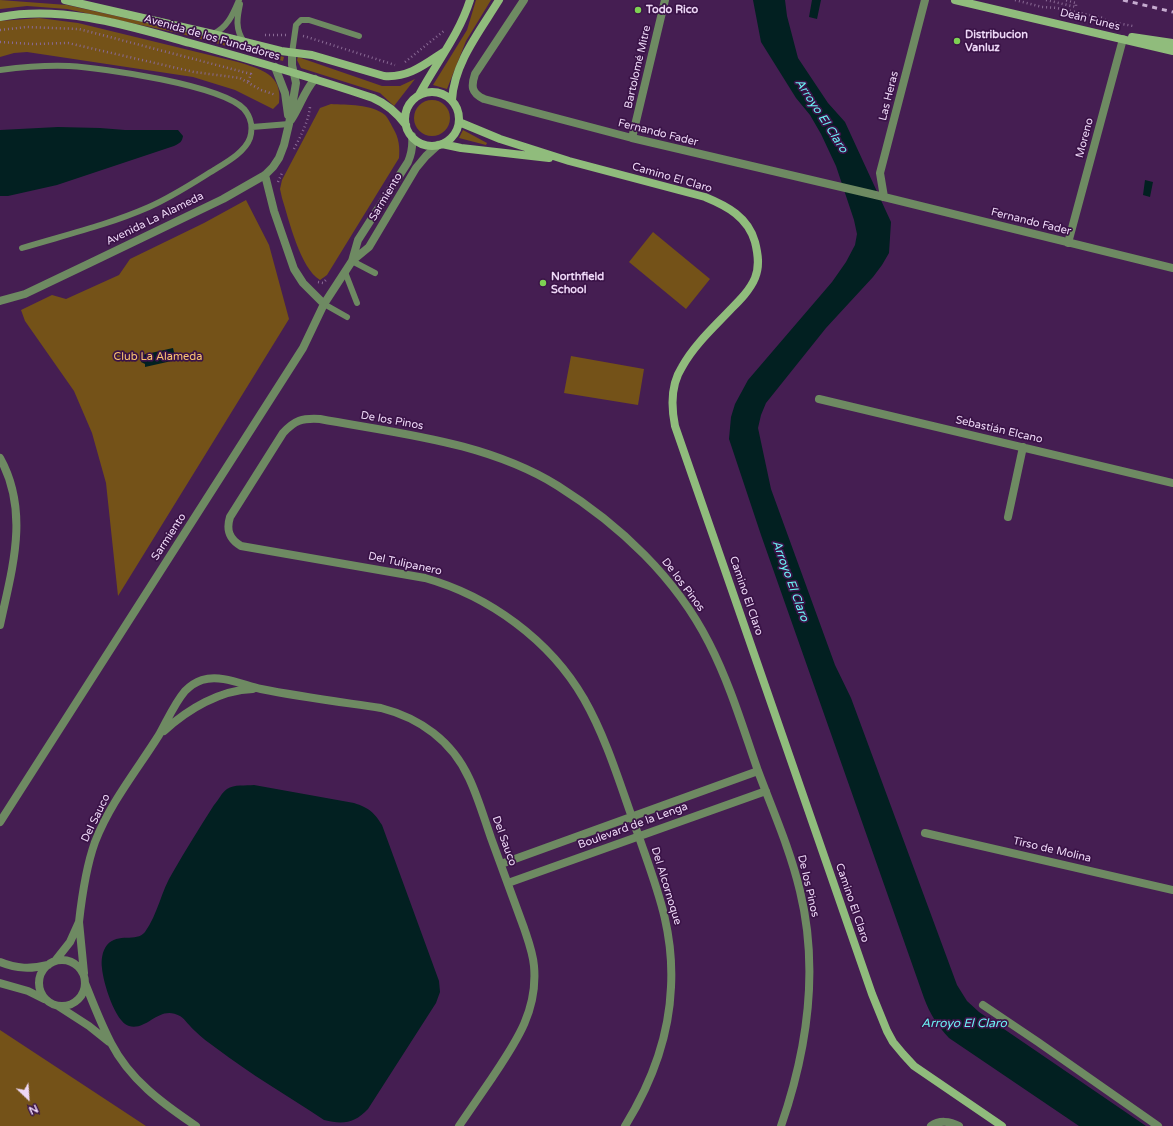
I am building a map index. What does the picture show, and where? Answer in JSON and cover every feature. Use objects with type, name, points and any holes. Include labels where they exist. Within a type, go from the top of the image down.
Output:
[{"type":"street","name":"Avenida de los Fundadores","points":[[64,0],[292,53],[312,55],[384,76],[393,77],[409,73],[445,51]]},
{"type":"street","points":[[419,95],[428,92],[437,92],[452,100],[457,107],[459,122],[457,129],[454,135],[440,144],[424,144],[412,136],[406,125],[406,111],[409,104],[419,95],[459,27],[470,0]]},
{"type":"street","points":[[452,100],[456,77],[466,54],[499,0]]},
{"type":"street","name":"Fernando Fader","points":[[524,0],[475,74],[473,86],[474,92],[484,99],[632,138],[884,197],[1173,268]]},
{"type":"street","name":"Bartolomé Mitre","points":[[632,138],[665,0]]},
{"type":"street","name":"Las Heras","points":[[884,197],[880,173],[925,0]]},
{"type":"street","name":"Deán Funes","points":[[955,0],[1173,51]]},
{"type":"street","name":"Avenida de los Fundadores","points":[[0,17],[36,13],[58,13],[139,28],[315,79],[382,101],[391,108],[406,125]]},
{"type":"street","points":[[1123,39],[1137,37],[1173,43]]},
{"type":"street","name":"Moreno","points":[[1068,243],[1123,39]]},
{"type":"street","name":"Avenida La Alameda","points":[[0,302],[25,294],[90,263],[223,199],[266,175],[279,158],[289,124],[296,83],[292,65],[292,53]]},
{"type":"street","name":"Avenida La Alameda","points":[[275,67],[286,98],[289,124]]},
{"type":"street","name":"Avenida La Alameda","points":[[289,124],[308,87],[315,79]]},
{"type":"street","name":"Camino El Claro","points":[[459,122],[500,139],[569,161],[711,200],[724,205],[742,218],[753,237],[757,252],[758,264],[755,277],[743,296],[707,335],[681,367],[673,393],[673,414],[675,426],[872,994],[887,1031],[898,1048],[914,1066],[1002,1126]]},
{"type":"street","name":"Sarmiento","points":[[0,822],[303,348],[324,304],[352,261],[358,240],[408,162],[412,154],[412,136]]},
{"type":"street","name":"Camino El Claro","points":[[440,144],[461,148],[569,161]]},
{"type":"street","name":"Sarmiento","points":[[352,261],[369,247],[416,168],[426,156],[440,144]]},
{"type":"street","points":[[266,175],[274,211],[289,257],[299,277],[324,304]]},
{"type":"street","name":"Sebastián Elcano","points":[[819,398],[1173,483]]},
{"type":"street","name":"De los Pinos","points":[[228,534],[228,523],[230,517],[283,433],[292,424],[304,419],[320,419],[458,444],[520,466],[556,485],[604,518],[638,548],[676,592],[703,632],[715,655],[730,689],[758,771],[781,828],[800,889],[806,927],[809,965],[806,1026],[795,1084],[781,1126]]},
{"type":"street","points":[[1008,517],[1023,447]]},
{"type":"street","points":[[0,458],[5,467],[12,489],[16,509],[17,535],[12,568],[0,625]]},
{"type":"street","name":"Del Tulipanero","points":[[228,534],[234,542],[241,546],[408,574],[442,583],[468,594],[503,614],[528,633],[550,654],[574,683],[583,697],[599,730],[638,835]]},
{"type":"street","name":"Del Sauco","points":[[79,922],[84,887],[96,842],[113,806],[159,735],[184,692],[196,682],[211,678],[221,679],[262,689],[381,708],[398,713],[415,721],[430,731],[452,752],[469,778],[533,956],[534,979],[531,1007],[523,1030],[459,1126]]},
{"type":"street","name":"Del Sauco","points":[[159,735],[187,712],[208,701],[238,691],[262,689]]},
{"type":"street","name":"Boulevard de la Lenga","points":[[501,864],[758,771]]},
{"type":"street","name":"Boulevard de la Lenga","points":[[508,883],[638,835],[766,791]]},
{"type":"street","name":"Tirso de Molina","points":[[925,833],[1173,890]]},
{"type":"street","name":"Del Alcornoque","points":[[625,1126],[639,1104],[657,1059],[666,1029],[672,988],[670,941],[667,923],[638,835]]},
{"type":"street","points":[[79,922],[85,981],[84,990],[81,997],[70,1005],[63,1006],[52,1004],[40,991],[40,977],[43,970],[70,942],[79,922]]},
{"type":"street","points":[[0,962],[19,968],[32,968],[61,960],[74,963],[79,968],[85,981],[111,1044],[130,1072],[154,1097],[196,1126]]},
{"type":"street","points":[[0,983],[28,991],[52,1004],[89,1026],[111,1044]]},
{"type":"street","points":[[983,1005],[1158,1126]]},
{"type":"street","points":[[932,1125],[946,1122],[959,1126]]},
{"type":"lane","points":[[213,34],[224,27],[230,20],[240,0]]},
{"type":"lane","points":[[240,0],[237,22],[240,36],[244,42]]},
{"type":"lane","points":[[292,53],[296,25],[298,22],[304,20],[309,20],[359,36]]},
{"type":"lane","points":[[0,70],[41,66],[70,66],[165,80],[206,91],[230,100],[245,110],[252,127],[248,141],[238,153],[186,188],[149,207],[114,221],[22,248]]},
{"type":"lane","points":[[252,127],[289,124]]},
{"type":"lane","points":[[352,261],[375,273]]},
{"type":"lane","points":[[345,272],[357,303]]},
{"type":"lane","points":[[324,304],[347,317]]},
{"type":"path","points":[[1016,0],[1042,7],[1057,8],[1103,18],[1106,21],[1136,27]]},
{"type":"path","points":[[1033,5],[1034,0]]},
{"type":"path","points":[[1046,0],[1076,7],[1076,2],[1065,0]]},
{"type":"path","points":[[0,30],[27,27],[79,29],[251,74],[248,82]]},
{"type":"path","points":[[404,64],[448,28]]},
{"type":"path","points":[[262,35],[307,37],[398,66]]},
{"type":"path","points":[[0,42],[34,44],[68,43],[194,72],[240,78],[261,90],[286,98]]},
{"type":"path","points":[[294,150],[309,116],[311,102]]},
{"type":"path","points":[[278,182],[284,170]]},
{"type":"path","points":[[313,293],[317,282],[323,283],[327,280],[331,273]]},
{"type":"green space","points":[[0,0],[67,5],[178,30],[284,57],[283,61],[178,33],[67,9],[27,6],[0,9]]},
{"type":"green space","points":[[476,0],[491,0],[466,41],[447,89],[433,85],[467,30]]},
{"type":"green space","points":[[39,18],[78,23],[254,67],[262,70],[274,79],[279,93],[279,103],[273,109],[235,90],[193,77],[27,52],[14,53],[0,57],[0,21]]},
{"type":"green space","points":[[298,57],[382,86],[400,86],[415,79],[394,106],[380,93],[301,68],[297,60]]},
{"type":"green space","points":[[436,100],[445,105],[449,111],[449,125],[445,131],[436,136],[428,136],[419,131],[415,125],[414,114],[419,105],[425,101]]},
{"type":"green space","points":[[331,104],[366,107],[380,111],[385,115],[397,135],[399,143],[399,158],[327,275],[320,280],[313,274],[301,255],[280,189],[282,180],[320,108]]},
{"type":"green space","points":[[463,130],[487,143],[486,145],[459,138]]},
{"type":"green space","name":"Club La Alameda","points":[[246,200],[269,245],[289,319],[118,596],[106,483],[92,433],[74,391],[25,321],[21,310],[52,295],[66,299],[119,275],[130,259],[204,223]]},
{"type":"green space","points":[[653,232],[710,279],[686,309],[629,262]]},
{"type":"green space","points":[[571,356],[644,369],[638,405],[564,393]]},
{"type":"green space","points":[[0,1030],[146,1126],[0,1126]]},
{"type":"water","name":"Arroyo El Claro","points":[[753,0],[785,0],[787,16],[798,58],[828,103],[845,122],[891,222],[889,253],[882,265],[873,277],[826,328],[766,403],[758,428],[771,489],[835,665],[851,698],[957,985],[967,1001],[979,1012],[1146,1126],[1079,1126],[949,1038],[934,1019],[924,998],[761,535],[729,439],[731,417],[735,404],[748,380],[832,282],[846,262],[855,245],[857,234],[854,220],[836,166],[821,134],[810,115],[796,98],[761,42]]},
{"type":"water","points":[[812,0],[821,0],[817,19],[809,17]]},
{"type":"water","points":[[58,127],[125,130],[178,130],[183,136],[182,140],[174,146],[57,185],[8,196],[0,196],[0,130]]},
{"type":"water","points":[[1145,180],[1153,182],[1150,197],[1143,195]]},
{"type":"water","points":[[173,348],[176,360],[145,367],[145,364],[141,362],[142,355]]},
{"type":"water","points":[[254,785],[354,803],[364,807],[374,814],[382,825],[439,981],[440,992],[436,1003],[368,1109],[363,1114],[348,1122],[331,1122],[324,1120],[229,1058],[208,1042],[180,1016],[173,1013],[166,1013],[142,1025],[136,1027],[129,1026],[119,1017],[107,991],[102,968],[102,959],[107,945],[116,939],[137,937],[145,932],[153,918],[169,879],[193,838],[222,794],[225,790],[233,786]]},
{"type":"railway","points":[[1123,0],[1173,12]]},
{"type":"place","name":"Todo Rico","points":[[638,10]]},
{"type":"place","name":"Distribucion Vanluz","points":[[957,41]]},
{"type":"place","name":"Northfield School","points":[[543,283]]}]
